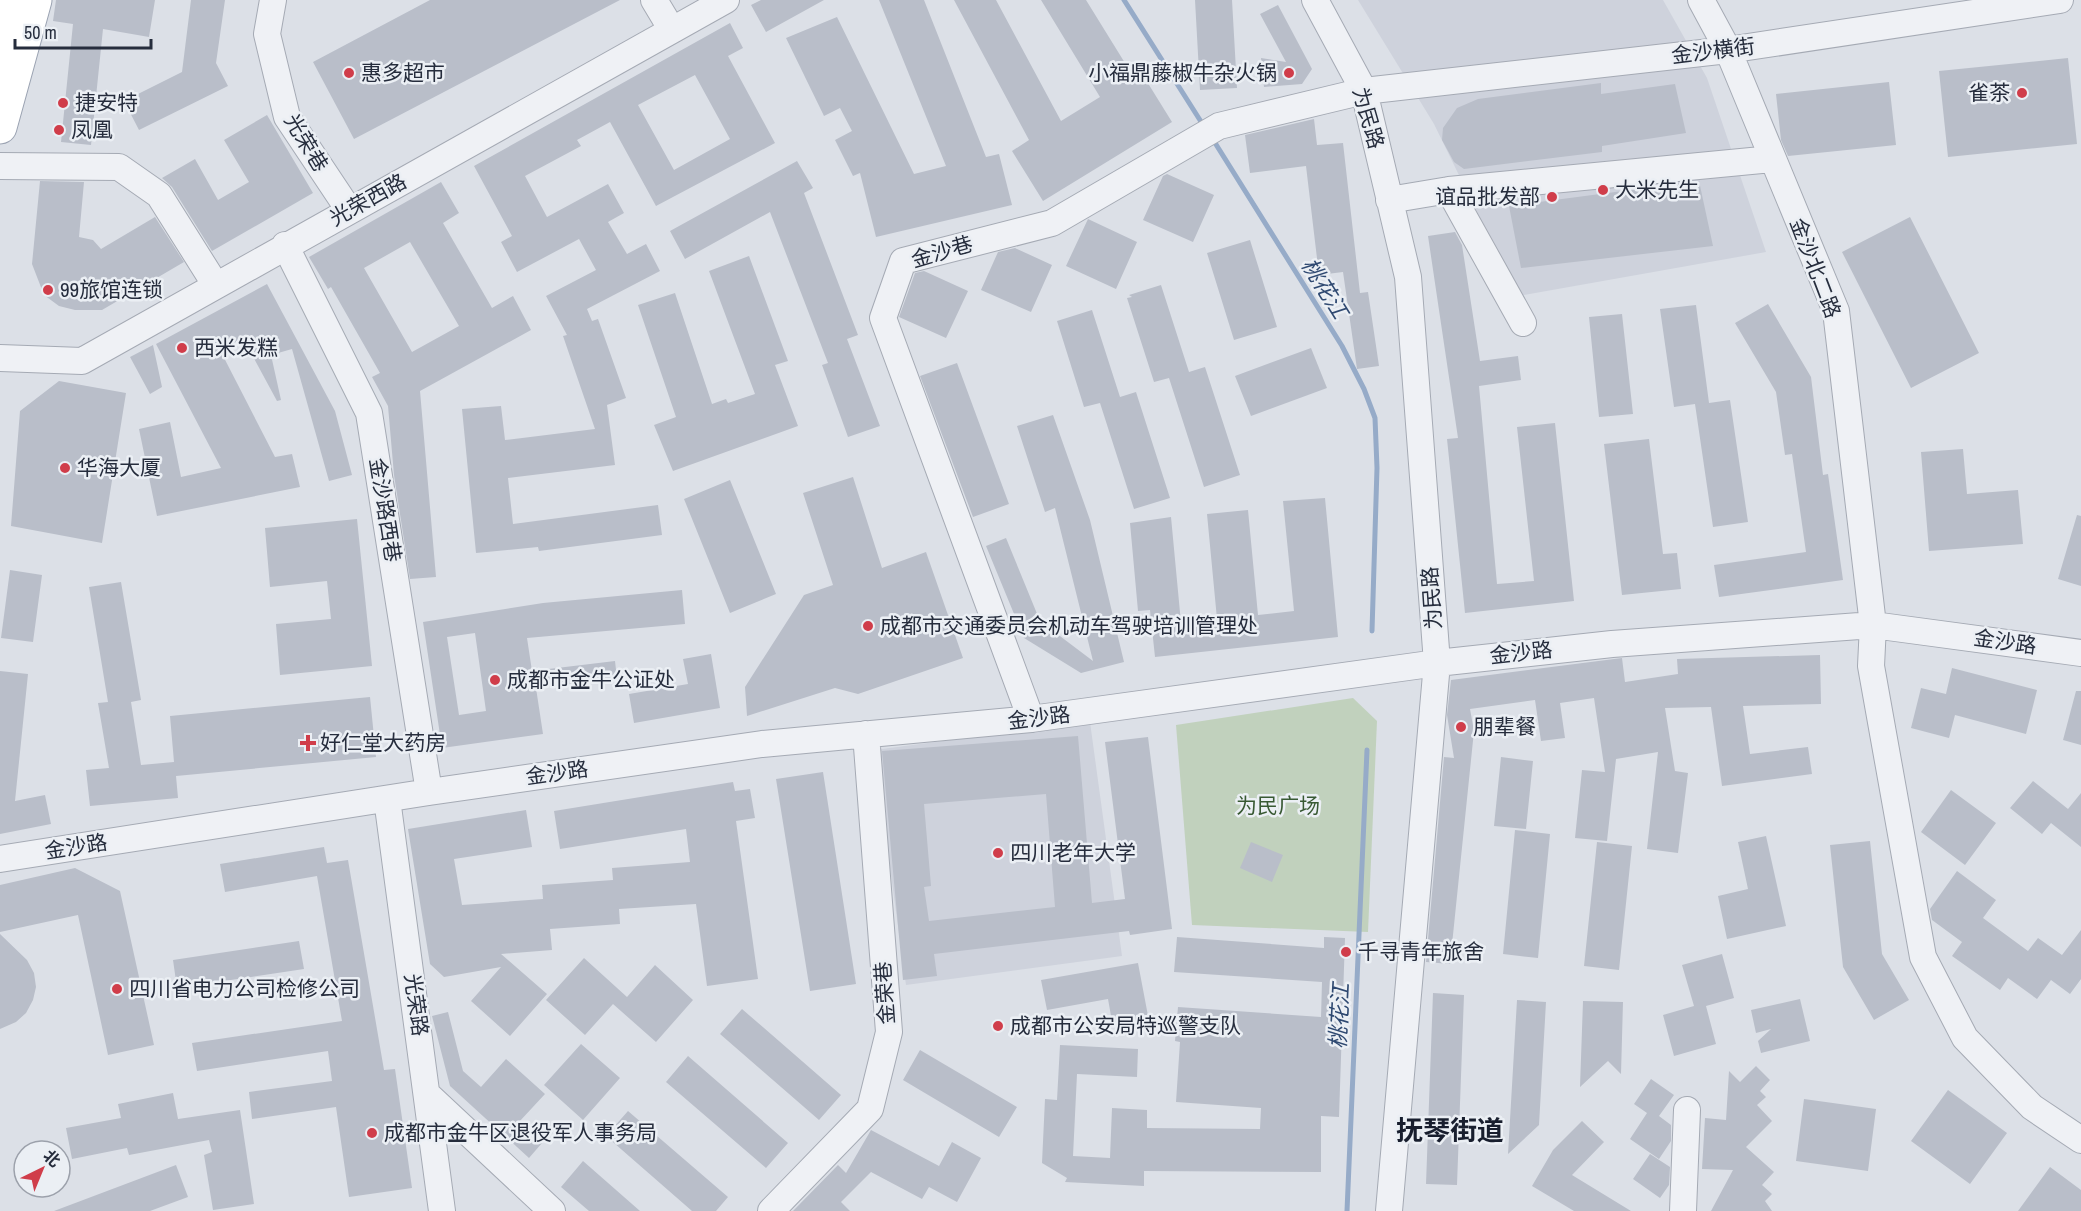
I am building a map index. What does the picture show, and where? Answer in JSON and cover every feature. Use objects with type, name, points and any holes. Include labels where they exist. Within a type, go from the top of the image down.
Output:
[{"type":"main road","points":[[0,86],[12,0]]},
{"type":"main road","points":[[0,127],[35,0]]},
{"type":"street","name":"光荣巷","points":[[273,0],[267,34],[287,117],[349,210]]},
{"type":"street","points":[[654,0],[672,30]]},
{"type":"street","name":"光荣西路","points":[[0,358],[82,361],[215,284],[726,0]]},
{"type":"street","name":"为民路","points":[[1315,0],[1364,91],[1408,277],[1437,663],[1389,1211]]},
{"type":"street","name":"金沙北二路","points":[[1701,0],[1728,50],[1836,311],[1873,625],[1871,666],[1923,957],[1965,1038],[2032,1107],[2081,1140]]},
{"type":"street","name":"金沙横街","points":[[1364,91],[1728,50],[2060,0]]},
{"type":"street","name":"金沙巷","points":[[1031,719],[883,318],[903,261],[1052,223],[1208,132],[1364,91]]},
{"type":"street","points":[[1389,200],[1449,190],[1772,159]]},
{"type":"street","points":[[0,166],[119,167],[159,195],[215,284]]},
{"type":"street","points":[[1449,190],[1523,323]]},
{"type":"street","name":"金沙路西巷","points":[[285,246],[369,413],[429,792]]},
{"type":"street","name":"金沙路","points":[[0,859],[429,792],[762,744],[1031,719],[1437,663],[1612,644],[1873,625],[2081,653]]},
{"type":"street","name":"金荣巷","points":[[771,1211],[870,1109],[889,1032],[866,734]]},
{"type":"street","name":"光荣路","points":[[387,799],[429,1096],[442,1211]]},
{"type":"street","points":[[429,1096],[552,1211]]},
{"type":"street","points":[[1683,1211],[1687,1110]]},
{"type":"shaded area","points":[[1358,0],[1663,0],[1707,78],[1766,252],[1518,296],[1434,124]]},
{"type":"shaded area","name":"四川老年大学","points":[[1090,722],[1122,956],[906,985],[874,750]]},
{"type":"green space","name":"为民广场","points":[[1353,698],[1377,721],[1368,932],[1192,925],[1176,725]]},
{"type":"building","points":[[56,0],[155,0],[149,37],[103,29],[91,145],[61,142],[73,24],[53,21]]},
{"type":"building","points":[[191,0],[225,0],[216,63],[228,86],[139,130],[124,101],[182,72]]},
{"type":"building","points":[[430,0],[620,0],[354,139],[313,62]]},
{"type":"building","points":[[761,0],[824,0],[766,32],[751,5]]},
{"type":"building","points":[[879,0],[924,0],[986,157],[999,154],[1012,205],[876,237],[860,173],[853,176],[835,140],[852,131],[840,108],[824,116],[786,38],[837,17],[914,174],[946,166]]},
{"type":"building","points":[[954,0],[996,0],[1061,121],[1100,97],[1041,0],[1086,0],[1133,76],[1141,72],[1172,122],[1043,201],[1012,151],[1029,140]]},
{"type":"building","points":[[1195,0],[1232,0],[1237,88],[1200,90]]},
{"type":"building","points":[[1278,5],[1312,69],[1302,84],[1264,87],[1261,58],[1286,62],[1260,14]]},
{"type":"building","points":[[730,23],[743,48],[728,56],[775,143],[656,206],[610,122],[577,140],[581,146],[525,176],[547,217],[608,184],[624,213],[608,222],[627,254],[646,244],[660,271],[587,309],[592,321],[598,319],[626,398],[607,405],[615,465],[508,478],[513,524],[658,505],[662,535],[539,551],[538,547],[476,553],[462,409],[501,406],[505,440],[595,429],[563,336],[567,335],[546,296],[596,270],[579,239],[517,272],[501,242],[512,236],[474,166]],"holes":[[[695,75],[730,139],[674,170],[638,105]]]},
{"type":"building","points":[[2068,58],[2077,144],[1948,157],[1939,71]]},
{"type":"building","points":[[1889,82],[1896,145],[1788,156],[1781,140],[1776,94]]},
{"type":"building","points":[[1601,83],[1601,94],[1675,84],[1686,133],[1602,146],[1602,152],[1464,169],[1454,162],[1442,140],[1443,128],[1457,108],[1478,99]]},
{"type":"building","points":[[267,115],[313,193],[212,251],[172,187],[162,178],[195,159],[218,200],[249,182],[224,140]]},
{"type":"building","points":[[1314,119],[1317,145],[1343,143],[1360,293],[1368,292],[1379,366],[1357,369],[1343,272],[1319,275],[1306,166],[1250,173],[1245,135]]},
{"type":"building","points":[[797,161],[813,188],[804,193],[858,335],[847,339],[880,426],[848,437],[822,365],[828,363],[770,212],[685,259],[670,231]]},
{"type":"building","points":[[1167,174],[1214,195],[1193,242],[1143,220],[1163,176]]},
{"type":"building","points":[[40,181],[84,182],[79,237],[93,240],[101,249],[155,217],[184,262],[102,310],[75,310],[59,306],[44,295],[32,264]]},
{"type":"building","points":[[1699,181],[1713,246],[1521,268],[1509,206]]},
{"type":"building","points":[[441,182],[459,213],[443,223],[492,308],[513,296],[531,330],[420,391],[436,577],[410,579],[394,475],[388,406],[372,377],[380,373],[331,287],[328,289],[309,257]],"holes":[[[410,242],[459,326],[412,352],[364,268]]]},
{"type":"building","points":[[1910,217],[1979,353],[1911,388],[1842,252]]},
{"type":"building","points":[[1088,219],[1137,242],[1116,289],[1066,266]]},
{"type":"building","points":[[1455,232],[1462,245],[1480,361],[1518,356],[1521,380],[1479,386],[1497,584],[1534,581],[1517,427],[1555,423],[1574,601],[1465,613],[1447,439],[1458,438],[1428,236]]},
{"type":"building","points":[[1250,240],[1277,327],[1234,340],[1207,253]]},
{"type":"building","points":[[1015,248],[1052,265],[1031,312],[981,290],[998,252]]},
{"type":"building","points":[[749,256],[788,361],[775,365],[798,426],[673,471],[654,425],[676,417],[638,305],[675,293],[712,404],[726,399],[728,403],[755,394],[709,271]]},
{"type":"building","points":[[924,271],[968,291],[946,338],[899,317],[915,273]]},
{"type":"building","points":[[267,284],[335,411],[352,475],[329,481],[292,349],[271,355],[281,400],[277,401],[243,338],[220,350],[275,457],[292,454],[300,487],[157,516],[139,429],[170,422],[181,477],[221,468],[156,344]]},
{"type":"building","points":[[1161,285],[1189,372],[1205,367],[1240,475],[1204,487],[1169,378],[1154,382],[1127,298],[1132,297],[1129,295]]},
{"type":"building","points":[[1768,304],[1811,377],[1823,475],[1828,474],[1843,580],[1719,597],[1714,565],[1806,552],[1792,454],[1785,455],[1776,392],[1735,323]]},
{"type":"building","points":[[1696,305],[1709,403],[1730,400],[1748,522],[1713,527],[1695,404],[1674,407],[1660,309]]},
{"type":"building","points":[[1092,310],[1120,397],[1136,392],[1170,498],[1134,509],[1100,403],[1084,407],[1057,321]]},
{"type":"building","points":[[1622,314],[1633,414],[1599,417],[1589,317]]},
{"type":"building","points":[[153,345],[162,387],[150,394],[130,357]]},
{"type":"building","points":[[1311,348],[1327,388],[1251,416],[1235,376]]},
{"type":"building","points":[[957,363],[1009,504],[973,517],[920,376]]},
{"type":"building","name":"华海大厦","points":[[59,381],[126,393],[102,543],[11,526],[20,411]]},
{"type":"building","points":[[1053,415],[1090,520],[1124,662],[1081,673],[1024,638],[986,546],[1006,538],[1040,621],[1093,661],[1055,508],[1045,512],[1017,426]]},
{"type":"building","points":[[1649,439],[1663,554],[1677,553],[1681,589],[1622,595],[1604,444]]},
{"type":"building","points":[[1963,449],[1967,494],[2018,490],[2023,544],[1929,551],[1921,452]]},
{"type":"building","name":"成都市交通委员会机动车驾驶培训管理处","points":[[853,477],[882,568],[926,552],[963,658],[858,694],[835,688],[747,716],[745,687],[804,595],[833,585],[803,493]]},
{"type":"building","points":[[730,480],[776,594],[730,613],[684,499]]},
{"type":"building","points":[[1325,498],[1338,637],[1155,657],[1150,610],[1138,611],[1130,523],[1171,517],[1181,623],[1217,619],[1207,514],[1248,510],[1258,615],[1294,611],[1283,501]]},
{"type":"building","points":[[2077,515],[2081,516],[2081,586],[2058,579]]},
{"type":"building","points":[[357,519],[372,666],[280,675],[276,624],[331,619],[327,581],[270,587],[265,528]]},
{"type":"building","points":[[10,570],[42,575],[33,642],[1,638]]},
{"type":"building","points":[[121,582],[141,700],[131,702],[141,765],[174,762],[170,716],[370,697],[376,757],[176,776],[178,798],[90,806],[86,770],[109,768],[98,703],[108,702],[89,587]]},
{"type":"building","points":[[682,590],[685,624],[527,638],[532,671],[615,661],[617,679],[536,688],[543,734],[442,748],[423,622],[543,603]],"holes":[[[475,633],[486,711],[459,715],[447,637]]]},
{"type":"building","points":[[711,654],[720,708],[634,723],[629,694],[688,684],[683,659]]},
{"type":"building","points":[[1820,655],[1821,704],[1743,706],[1750,754],[1808,747],[1812,774],[1722,786],[1711,707],[1665,708],[1675,771],[1688,773],[1678,853],[1647,849],[1658,752],[1616,759],[1607,841],[1575,838],[1582,770],[1605,772],[1594,698],[1560,703],[1565,738],[1541,741],[1535,700],[1470,709],[1474,731],[1450,964],[1426,962],[1444,757],[1454,758],[1447,715],[1451,680],[1622,658],[1625,682],[1678,674],[1677,659]]},
{"type":"building","points":[[1952,668],[2037,690],[2026,734],[1955,715],[1949,738],[1911,728],[1921,688],[1946,694]]},
{"type":"building","points":[[0,671],[28,674],[15,801],[45,795],[51,824],[0,834]]},
{"type":"building","points":[[2076,691],[2081,691],[2081,745],[2063,740]]},
{"type":"building","points":[[1078,736],[1092,903],[1125,899],[1105,742],[1148,737],[1172,929],[1130,935],[1129,931],[934,954],[937,976],[903,980],[882,751]],"holes":[[[1046,794],[1055,907],[929,921],[924,887],[931,886],[924,804]]]},
{"type":"building","points":[[1501,757],[1533,761],[1526,829],[1494,826]]},
{"type":"building","points":[[823,772],[856,984],[810,991],[776,779]]},
{"type":"building","points":[[2033,781],[2068,809],[2081,793],[2081,847],[2051,823],[2042,834],[2010,808]]},
{"type":"building","points":[[733,782],[735,791],[750,789],[755,818],[736,821],[758,979],[707,986],[696,904],[619,909],[620,924],[550,929],[552,950],[501,954],[547,994],[510,1036],[471,1001],[501,967],[444,977],[430,964],[408,829],[526,810],[532,847],[454,859],[462,905],[543,899],[542,885],[613,880],[612,868],[690,862],[686,829],[560,849],[554,811]]},
{"type":"building","points":[[1951,790],[1996,823],[1965,865],[1921,832]]},
{"type":"building","points":[[1515,830],[1550,834],[1538,958],[1503,954]]},
{"type":"building","points":[[1766,836],[1786,926],[1727,939],[1718,896],[1748,889],[1738,842]]},
{"type":"building","points":[[1870,841],[1882,954],[1909,1000],[1874,1020],[1843,967],[1830,845]]},
{"type":"building","points":[[1251,842],[1283,855],[1272,882],[1240,868]]},
{"type":"building","points":[[1597,842],[1632,846],[1619,970],[1584,966]]},
{"type":"building","points":[[324,847],[327,863],[348,860],[384,1070],[395,1069],[412,1188],[349,1197],[336,1107],[252,1119],[249,1092],[332,1081],[328,1051],[197,1071],[192,1043],[342,1021],[317,876],[225,892],[220,864]]},
{"type":"building","name":"四川省电力公司检修公司","points":[[75,868],[120,891],[154,1045],[108,1055],[78,915],[0,932],[0,885]]},
{"type":"building","points":[[1957,871],[1996,900],[1983,918],[2028,951],[2038,938],[2062,955],[2081,930],[2081,979],[2070,994],[2051,980],[2037,999],[2008,978],[2000,990],[1952,956],[1962,942],[1932,920],[1930,909]]},
{"type":"building","points":[[0,934],[27,960],[34,973],[36,987],[33,1000],[26,1013],[16,1022],[0,1029]]},
{"type":"building","points":[[1177,937],[1324,948],[1324,937],[1345,938],[1339,1117],[1321,1116],[1321,1172],[1144,1171],[1144,1186],[1065,1182],[1067,1178],[1042,1163],[1045,1099],[1057,1100],[1060,1045],[1138,1049],[1137,1077],[1077,1074],[1073,1156],[1110,1158],[1112,1108],[1147,1110],[1147,1128],[1260,1129],[1261,1108],[1176,1102],[1180,1042],[1175,1041],[1178,1007],[1321,1017],[1322,982],[1174,972]]},
{"type":"building","points":[[299,941],[304,969],[177,988],[173,960]]},
{"type":"building","points":[[1722,954],[1734,998],[1706,1006],[1716,1044],[1674,1056],[1663,1015],[1694,1006],[1682,965]]},
{"type":"building","points":[[584,958],[627,997],[655,965],[693,1000],[656,1042],[613,1004],[585,1035],[546,1000]]},
{"type":"building","points":[[1138,963],[1149,1021],[1113,1027],[1108,999],[1047,1010],[1041,980]]},
{"type":"building","points":[[1433,993],[1464,995],[1457,1185],[1426,1184]]},
{"type":"building","points":[[1800,999],[1810,1041],[1761,1053],[1758,1041],[1771,1029],[1756,1033],[1751,1010]]},
{"type":"building","points":[[1517,1000],[1546,1002],[1539,1125],[1508,1154]]},
{"type":"building","points":[[1583,1001],[1623,1002],[1621,1074],[1608,1061],[1580,1087]]},
{"type":"building","points":[[742,1009],[841,1095],[819,1120],[720,1034]]},
{"type":"building","points":[[448,1012],[463,1071],[481,1087],[506,1059],[545,1094],[519,1122],[542,1143],[529,1158],[450,1086],[432,1016]]},
{"type":"building","points":[[581,1044],[620,1078],[583,1120],[544,1085]]},
{"type":"building","points":[[920,1050],[1017,1107],[999,1137],[903,1080]]},
{"type":"building","points":[[688,1056],[788,1143],[766,1168],[666,1082]]},
{"type":"building","points":[[1756,1066],[1770,1080],[1760,1091],[1766,1097],[1757,1105],[1772,1121],[1746,1147],[1774,1172],[1762,1185],[1772,1194],[1765,1201],[1772,1211],[1711,1211],[1733,1170],[1702,1169],[1705,1118],[1726,1120],[1729,1071],[1740,1082]]},
{"type":"building","points":[[1651,1079],[1674,1095],[1659,1116],[1671,1125],[1671,1141],[1659,1159],[1630,1139],[1647,1113],[1634,1104]]},
{"type":"building","points":[[1948,1090],[2007,1133],[1970,1184],[1911,1141]]},
{"type":"building","points":[[173,1093],[178,1119],[240,1110],[254,1204],[213,1210],[204,1155],[212,1152],[209,1140],[129,1155],[127,1148],[72,1159],[72,1139],[68,1139],[66,1128],[121,1118],[118,1104]]},
{"type":"building","points":[[1804,1099],[1876,1109],[1868,1171],[1796,1161]]},
{"type":"building","points":[[628,1111],[728,1197],[716,1211],[692,1211],[606,1136]]},
{"type":"building","points":[[1582,1121],[1604,1142],[1572,1175],[1631,1211],[1574,1211],[1532,1186],[1553,1150]]},
{"type":"building","points":[[871,1130],[939,1166],[952,1142],[981,1158],[957,1202],[929,1187],[922,1199],[871,1172],[841,1202],[850,1211],[793,1211],[838,1165],[846,1173]]},
{"type":"building","points":[[1650,1154],[1670,1167],[1669,1185],[1660,1198],[1633,1179]]},
{"type":"building","points":[[583,1161],[640,1211],[589,1211],[561,1187]]},
{"type":"building","points":[[176,1165],[188,1197],[150,1211],[54,1211]]},
{"type":"building","points":[[2050,1167],[2081,1190],[2081,1211],[2018,1211]]},
{"type":"waterway","name":"桃花江","points":[[1124,0],[1205,128]]},
{"type":"waterway","name":"桃花江","points":[[1212,138],[1342,346],[1364,389],[1375,418],[1377,468],[1372,631]]},
{"type":"waterway","name":"桃花江","points":[[1347,1211],[1367,750]]},
{"type":"place","name":"惠多超市","points":[[349,73]]},
{"type":"place","name":"小福鼎藤椒牛杂火锅","points":[[1289,73]]},
{"type":"place","name":"雀茶","points":[[2022,93]]},
{"type":"place","name":"捷安特","points":[[63,103]]},
{"type":"place","name":"凤凰","points":[[59,130]]},
{"type":"place","name":"大米先生","points":[[1603,190]]},
{"type":"place","name":"谊品批发部","points":[[1552,197]]},
{"type":"place","name":"99旅馆连锁","points":[[48,290]]},
{"type":"place","name":"西米发糕","points":[[182,348]]},
{"type":"place","name":"华海大厦","points":[[65,468]]},
{"type":"place","name":"成都市交通委员会机动车驾驶培训管理处","points":[[868,626]]},
{"type":"place","name":"成都市金牛公证处","points":[[495,680]]},
{"type":"place","name":"朋辈餐","points":[[1461,727]]},
{"type":"place","name":"好仁堂大药房","points":[[308,743]]},
{"type":"place","name":"四川老年大学","points":[[998,853]]},
{"type":"place","name":"千寻青年旅舍","points":[[1346,952]]},
{"type":"place","name":"四川省电力公司检修公司","points":[[117,989]]},
{"type":"place","name":"成都市公安局特巡警支队","points":[[998,1026]]},
{"type":"place","name":"成都市金牛区退役军人事务局","points":[[372,1133]]},
{"type":"district","name":"抚琴街道","points":[[1450,1131]]}]
